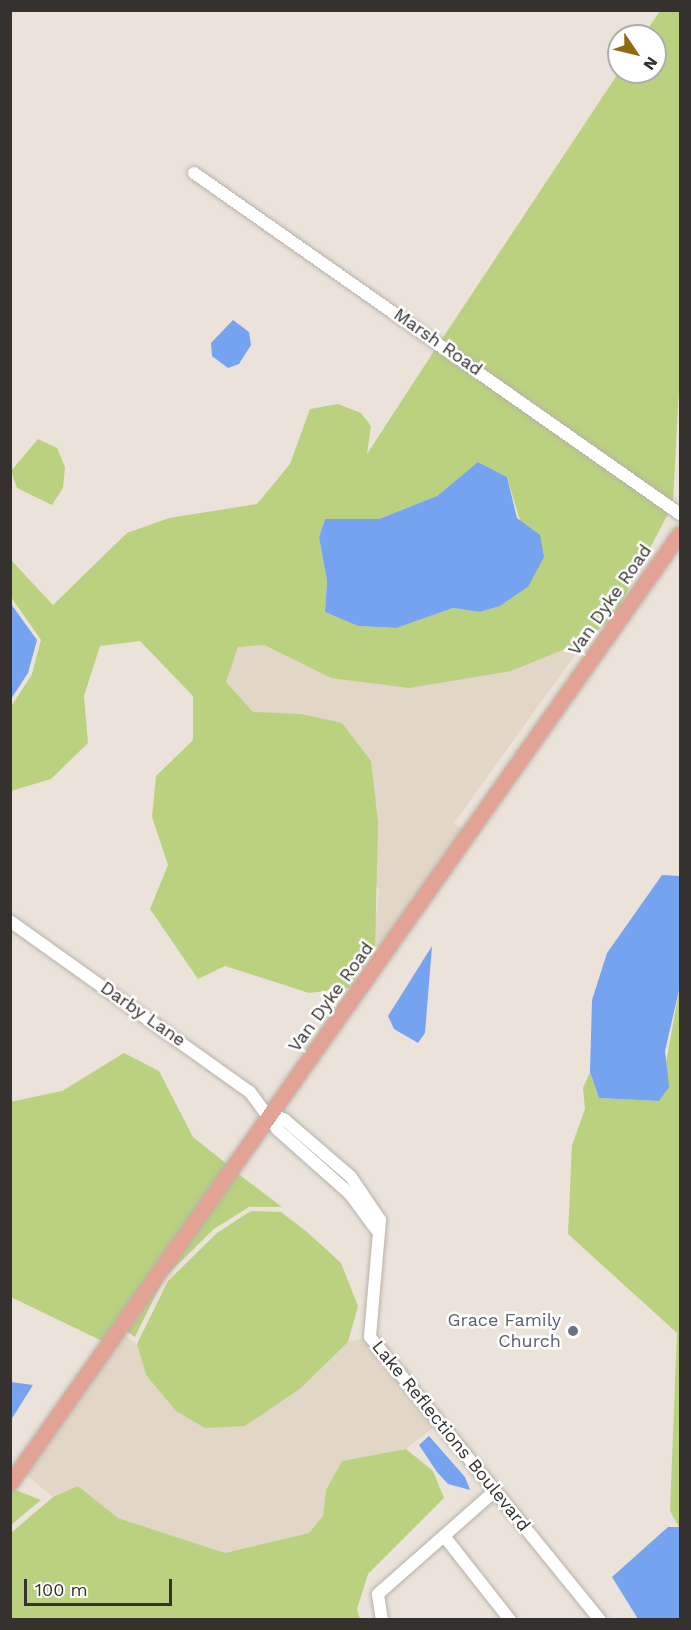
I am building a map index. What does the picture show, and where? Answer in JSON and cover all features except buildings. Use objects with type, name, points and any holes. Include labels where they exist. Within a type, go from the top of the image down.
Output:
[{"type":"main road","name":"Van Dyke Road","points":[[10,1483],[681,533]]},
{"type":"street","name":"Marsh Road","points":[[194,173],[681,514]]},
{"type":"street","name":"Darby Lane","points":[[10,921],[196,1051],[271,1113]]},
{"type":"street","name":"Lake Reflections Boulevard","points":[[271,1113],[278,1130],[350,1194],[376,1229],[378,1284],[370,1337],[600,1620]]},
{"type":"street","points":[[382,1620],[378,1594],[495,1491]]},
{"type":"street","points":[[444,1536],[510,1620]]},
{"type":"shaded area","points":[[585,641],[454,823],[465,831],[380,953],[371,955],[379,891],[301,714],[253,713],[226,682],[238,646],[263,645],[331,678],[511,671]]},
{"type":"shaded area","points":[[122,1334],[137,1344],[146,1375],[245,1426],[301,1388],[348,1342],[370,1337],[439,1423],[406,1449],[342,1461],[326,1490],[323,1516],[309,1533],[225,1553],[118,1518],[78,1486],[53,1497],[25,1474]]},
{"type":"green space","points":[[660,11],[680,11],[680,370],[673,502],[442,339],[611,84],[667,84],[667,24],[651,24]]},
{"type":"green space","points":[[436,348],[669,512],[614,617],[585,641],[511,671],[409,688],[331,678],[264,645],[238,647],[226,682],[253,712],[301,714],[342,723],[371,761],[378,822],[375,950],[349,988],[309,993],[225,966],[198,979],[150,909],[168,865],[152,817],[156,776],[193,740],[193,696],[140,641],[100,646],[84,696],[88,743],[51,779],[11,791],[11,707],[32,674],[41,640],[11,597],[11,560],[53,605],[127,533],[169,518],[257,504],[290,464],[310,409],[338,404],[361,413],[371,426],[367,454]],"holes":[[[478,462],[507,477],[522,527],[528,587],[500,606],[480,612],[453,608],[395,628],[358,626],[325,612],[327,581],[319,537],[325,519],[379,519],[437,496]]]},
{"type":"green space","points":[[38,439],[57,448],[65,467],[63,488],[52,505],[17,488],[11,471]]},
{"type":"green space","points":[[680,986],[679,1527],[670,1511],[677,1333],[568,1234],[572,1145],[585,1109],[583,1088],[590,1072],[599,1098],[659,1101]]},
{"type":"green space","points":[[124,1053],[159,1071],[193,1137],[228,1165],[104,1342],[11,1297],[10,1102],[62,1091]]},
{"type":"green space","points":[[237,1173],[282,1207],[249,1207],[214,1229],[164,1278],[135,1337],[126,1331]]},
{"type":"green space","points":[[251,1211],[281,1212],[306,1231],[341,1263],[358,1306],[348,1342],[301,1388],[245,1426],[205,1428],[176,1411],[146,1375],[137,1344],[168,1281],[217,1233]]},
{"type":"green space","points":[[406,1449],[433,1471],[444,1498],[368,1574],[357,1609],[360,1619],[11,1619],[11,1533],[53,1497],[78,1486],[118,1518],[225,1553],[309,1533],[323,1516],[326,1490],[342,1461]]},
{"type":"green space","points":[[13,1489],[41,1500],[11,1525],[11,1493]]},
{"type":"water","points":[[233,320],[249,332],[251,345],[239,364],[228,368],[212,356],[211,343]]},
{"type":"water","points":[[478,462],[507,477],[517,518],[540,535],[544,557],[528,587],[500,606],[480,612],[453,608],[396,628],[358,626],[325,612],[327,581],[319,537],[325,519],[379,519],[437,496]]},
{"type":"water","points":[[11,604],[37,640],[28,673],[11,699]]},
{"type":"water","points":[[662,875],[680,876],[680,986],[665,1051],[669,1087],[659,1101],[599,1098],[590,1072],[592,1000],[607,953]]},
{"type":"water","points":[[432,946],[425,1033],[418,1043],[394,1029],[388,1016]]},
{"type":"water","points":[[10,1382],[33,1385],[11,1420]]},
{"type":"water","points":[[429,1436],[465,1477],[470,1490],[448,1484],[437,1472],[419,1445]]},
{"type":"water","points":[[668,1527],[679,1527],[680,1619],[638,1619],[612,1577]]},
{"type":"place","name":"Grace Family Church","points":[[573,1331]]}]
